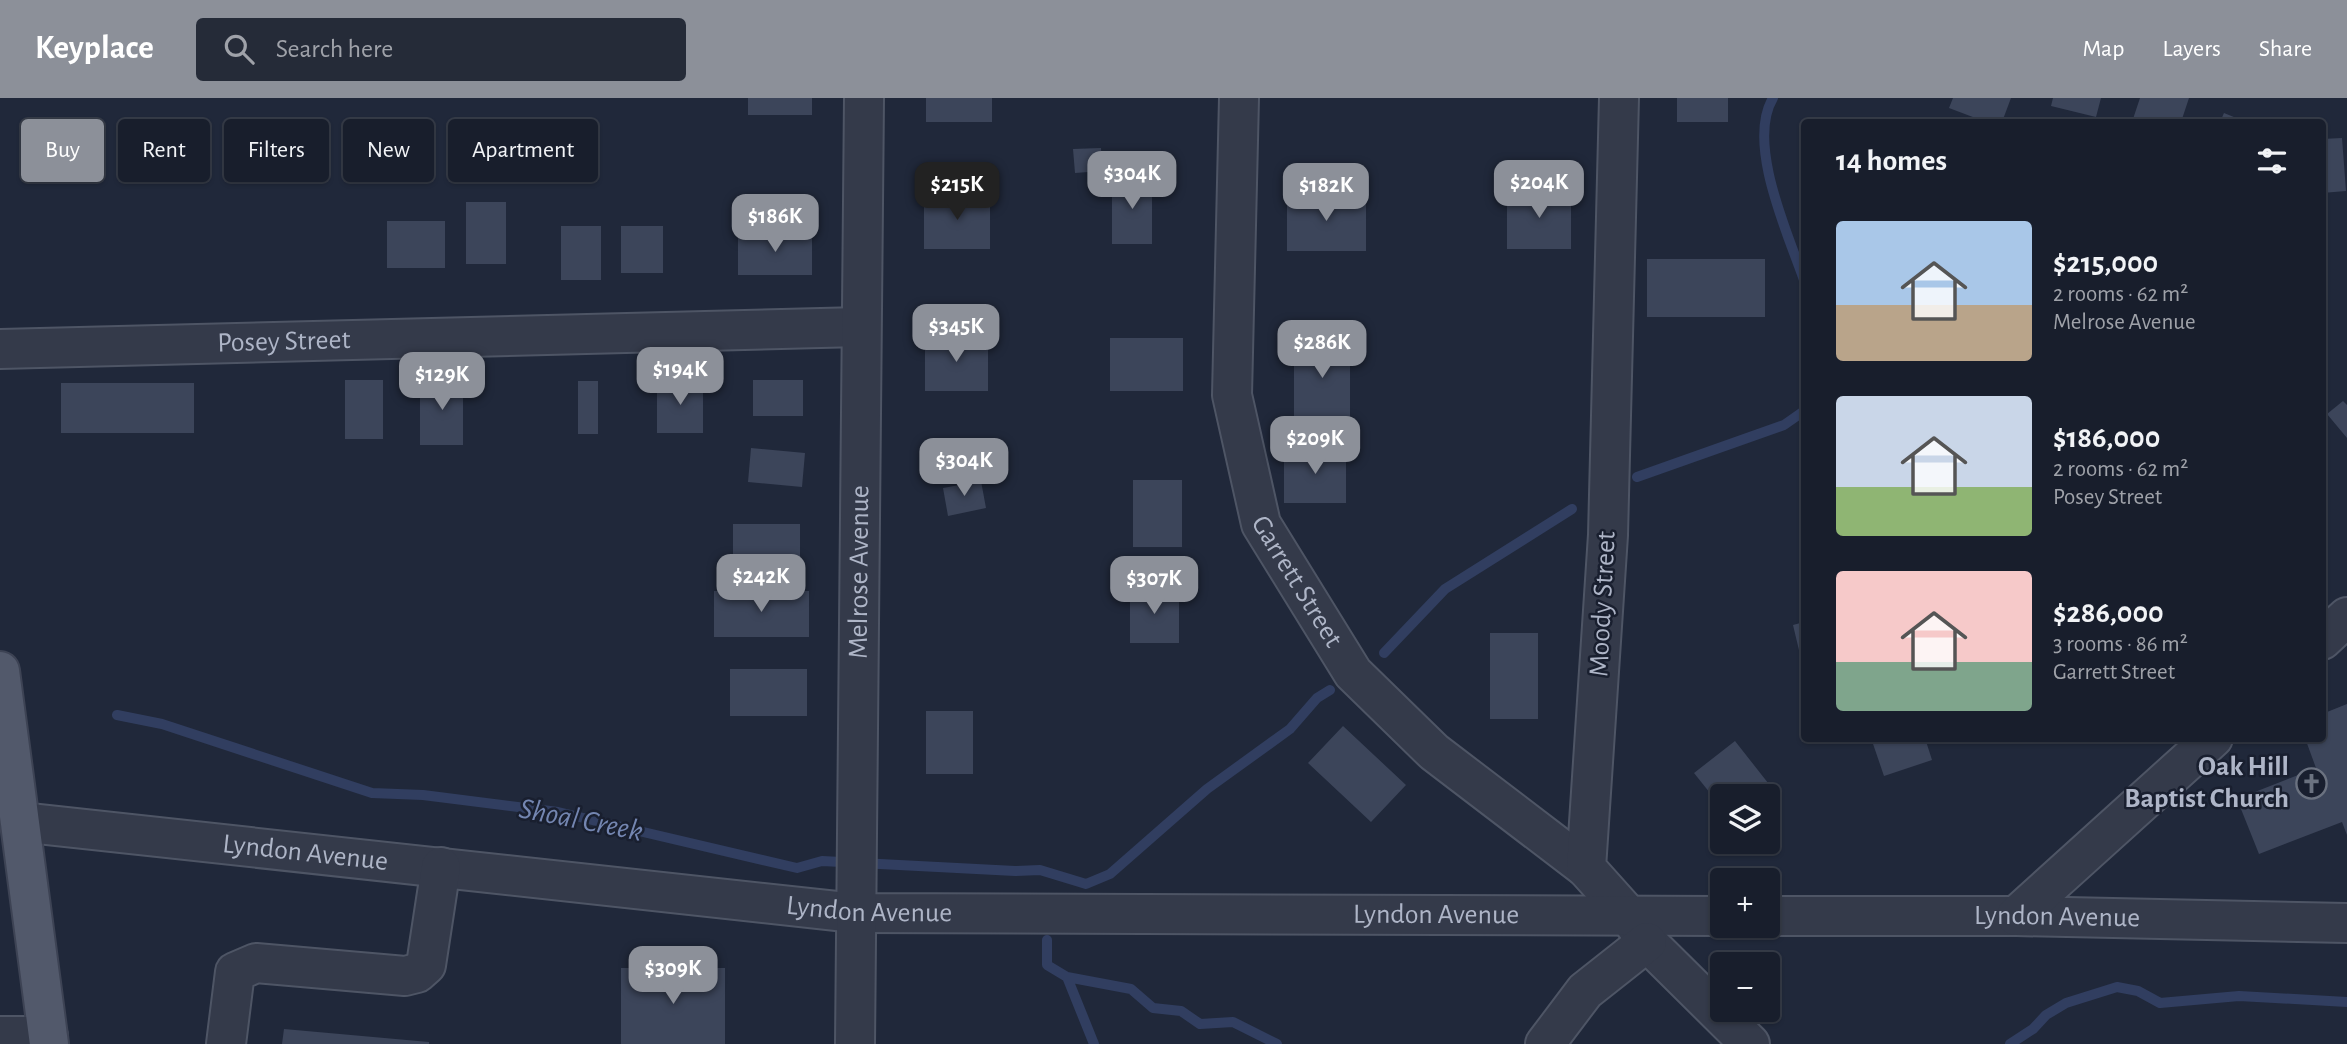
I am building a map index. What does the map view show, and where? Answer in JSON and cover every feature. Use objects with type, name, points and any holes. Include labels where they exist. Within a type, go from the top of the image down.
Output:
[{"type":"main road","points":[[0,671],[48,1040]]},
{"type":"street","name":"Melrose Avenue","points":[[855,1044],[863,98]]},
{"type":"street","name":"Garrett Street","points":[[1239,98],[1232,396],[1261,524],[1353,673],[1434,752],[1586,868]]},
{"type":"street","name":"Moody Street","points":[[1586,868],[1608,535],[1619,98]]},
{"type":"street","name":"Posey Street","points":[[0,349],[860,327]]},
{"type":"street","points":[[2326,636],[2347,617]]},
{"type":"street","points":[[2016,915],[2209,742]]},
{"type":"street","name":"Lyndon Avenue","points":[[20,822],[441,867],[856,900],[1638,929],[1710,917]]},
{"type":"street","points":[[226,1044],[235,972],[242,967],[256,963],[405,976],[417,973],[426,965],[441,867]]},
{"type":"street","points":[[1586,868],[1638,929],[1749,1044]]},
{"type":"street","name":"Lyndon Avenue","points":[[1780,915],[2016,915],[2347,923]]},
{"type":"street","points":[[1545,1044],[1638,929]]},
{"type":"street","points":[[0,1036],[48,1040]]},
{"type":"building","points":[[748,98],[812,98],[812,115],[748,115]]},
{"type":"building","points":[[926,98],[992,98],[992,122],[926,122]]},
{"type":"building","points":[[1677,98],[1728,98],[1728,122],[1677,122]]},
{"type":"building","points":[[1953,98],[2011,98],[2003,119],[1978,119],[1949,108]]},
{"type":"building","points":[[2053,98],[2101,98],[2096,117],[2051,106]]},
{"type":"building","points":[[2140,98],[2189,98],[2182,119],[2133,119]]},
{"type":"building","points":[[2224,113],[2239,119],[2221,119]]},
{"type":"building","points":[[2342,138],[2346,191],[2326,193],[2326,139]]},
{"type":"building","points":[[1101,148],[1102,171],[1075,173],[1073,149]]},
{"type":"building","points":[[1112,178],[1152,178],[1152,244],[1112,244]]},
{"type":"building","points":[[1507,191],[1571,191],[1571,249],[1507,249]]},
{"type":"building","points":[[924,194],[990,194],[990,249],[924,249]]},
{"type":"building","points":[[1287,194],[1366,194],[1366,251],[1287,251]]},
{"type":"building","points":[[466,202],[506,202],[506,264],[466,264]]},
{"type":"building","points":[[387,221],[445,221],[445,268],[387,268]]},
{"type":"building","points":[[561,226],[601,226],[601,280],[561,280]]},
{"type":"building","points":[[621,226],[663,226],[663,273],[621,273]]},
{"type":"building","points":[[738,232],[812,232],[812,275],[738,275]]},
{"type":"building","points":[[1647,259],[1765,259],[1765,317],[1647,317]]},
{"type":"building","points":[[925,336],[988,336],[988,391],[925,391]]},
{"type":"building","points":[[1110,338],[1183,338],[1183,391],[1110,391]]},
{"type":"building","points":[[1294,338],[1350,338],[1350,422],[1294,422]]},
{"type":"building","points":[[345,380],[383,380],[383,439],[345,439]]},
{"type":"building","points":[[420,380],[463,380],[463,445],[420,445]]},
{"type":"building","points":[[753,380],[803,380],[803,416],[753,416]]},
{"type":"building","points":[[578,381],[598,381],[598,434],[578,434]]},
{"type":"building","points":[[657,382],[703,382],[703,433],[657,433]]},
{"type":"building","points":[[61,383],[194,383],[194,433],[61,433]]},
{"type":"building","points":[[2343,401],[2347,405],[2347,438],[2327,414]]},
{"type":"building","points":[[751,448],[805,453],[802,487],[748,482]]},
{"type":"building","points":[[1284,448],[1346,448],[1346,503],[1284,503]]},
{"type":"building","points":[[1133,480],[1182,480],[1182,547],[1133,547]]},
{"type":"building","points":[[981,481],[986,508],[948,516],[943,488]]},
{"type":"building","points":[[733,524],[800,524],[800,570],[733,570]]},
{"type":"building","points":[[1130,589],[1179,589],[1179,643],[1130,643]]},
{"type":"building","points":[[714,591],[809,591],[809,637],[714,637]]},
{"type":"building","points":[[1801,623],[1801,659],[1793,625]]},
{"type":"building","points":[[1490,633],[1538,633],[1538,719],[1490,719]]},
{"type":"building","points":[[730,669],[807,669],[807,716],[730,716]]},
{"type":"building","name":"Oak Hill Baptist Church","points":[[2347,704],[2347,835],[2342,822],[2259,854],[2237,799],[2316,768],[2306,742],[2326,742],[2326,712]]},
{"type":"building","points":[[926,711],[973,711],[973,774],[926,774]]},
{"type":"building","points":[[1343,726],[1406,785],[1371,822],[1308,763]]},
{"type":"building","points":[[1735,741],[1769,784],[1710,784],[1710,793],[1694,773]]},
{"type":"building","points":[[1872,742],[1926,742],[1932,760],[1884,776]]},
{"type":"building","points":[[621,968],[725,968],[725,1044],[621,1044]]},
{"type":"building","points":[[284,1029],[429,1042],[429,1044],[282,1044]]},
{"type":"waterway","points":[[1773,98],[1766,117],[1764,139],[1767,163],[1772,189],[1801,272]]},
{"type":"waterway","points":[[1637,477],[1784,425],[1801,413]]},
{"type":"waterway","points":[[1384,653],[1445,589],[1572,509]]},
{"type":"waterway","name":"Shoal Creek","points":[[117,715],[162,724],[372,793],[423,795],[558,812],[797,868],[822,861],[1040,870],[1086,884],[1110,874],[1207,789],[1290,729],[1317,698],[1330,690]]},
{"type":"waterway","name":"Shoal Creek","points":[[1047,940],[1047,965],[1067,977],[1094,1044]]},
{"type":"waterway","points":[[1067,977],[1131,989],[1153,1008],[1181,1011],[1200,1024],[1233,1022],[1277,1044]]},
{"type":"waterway","points":[[2010,1044],[2033,1029],[2046,1015],[2066,1003],[2117,987],[2138,991],[2160,1003],[2239,996],[2347,1002]]},
{"type":"place","name":"Oak Hill Baptist Church","points":[[2312,783]]}]
